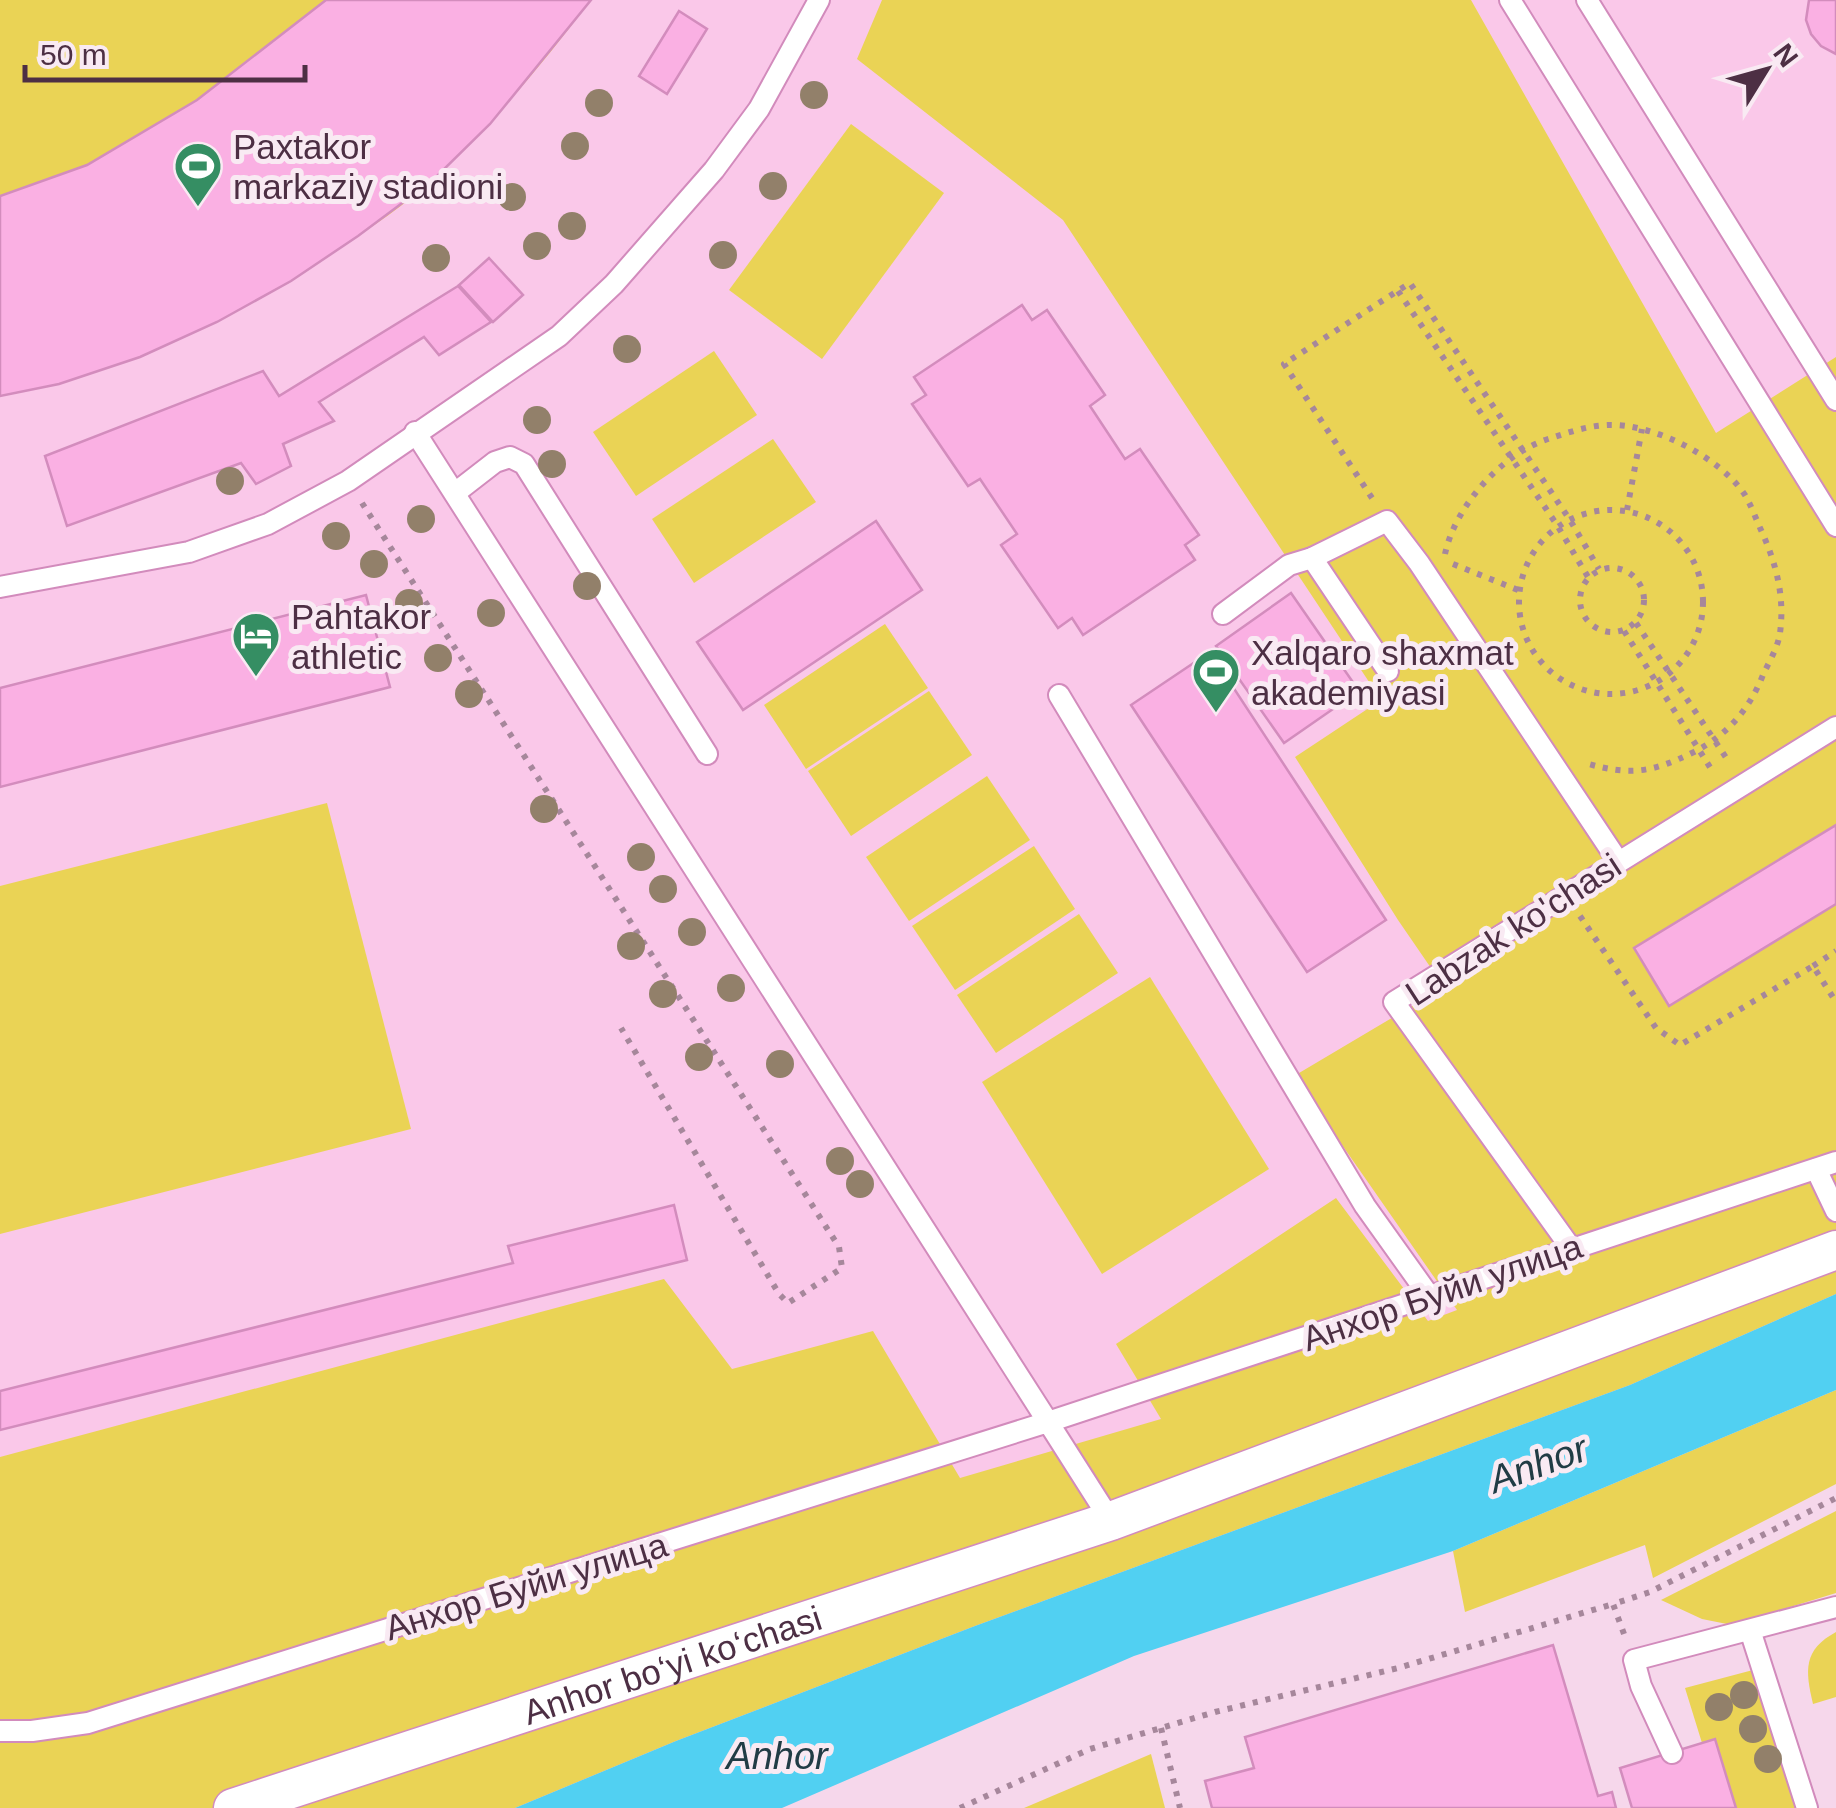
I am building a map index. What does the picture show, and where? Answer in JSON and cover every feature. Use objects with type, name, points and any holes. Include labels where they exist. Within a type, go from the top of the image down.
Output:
[{"type":"street","name":"Anhor bo‘yi ko‘chasi","points":[[233,1808],[1111,1521],[1836,1250]]},
{"type":"lane","points":[[0,587],[189,552],[268,524],[348,480],[559,336],[614,284],[714,170],[759,110],[818,0]]},
{"type":"lane","points":[[1510,0],[1836,526]]},
{"type":"lane","points":[[1588,0],[1836,400]]},
{"type":"lane","points":[[416,432],[1111,1521]]},
{"type":"lane","points":[[455,493],[495,462],[510,457],[524,464],[707,754]]},
{"type":"lane","points":[[1224,614],[1288,565],[1312,558],[1387,521],[1618,862]]},
{"type":"lane","points":[[1312,558],[1388,671]]},
{"type":"lane","points":[[1059,695],[1366,1206],[1430,1297]]},
{"type":"lane","name":"Labzak ko'chasi","points":[[1571,1248],[1394,1002],[1836,727]]},
{"type":"lane","points":[[1826,1166],[1836,1211]]},
{"type":"lane","name":"Анхор Буйи улица","points":[[0,1731],[88,1723],[1048,1422],[1826,1166]]},
{"type":"lane","points":[[1672,1753],[1641,1686],[1634,1660],[1836,1607]]},
{"type":"lane","points":[[1750,1630],[1807,1808]]},
{"type":"path","points":[[1387,521],[1284,364],[1410,283],[1600,569]]},
{"type":"path","points":[[1398,291],[1588,577]]},
{"type":"path","points":[[1445,556],[1448,541],[1474,496],[1512,459],[1539,442],[1576,430],[1610,424],[1642,430],[1692,448],[1719,467],[1744,495],[1775,561],[1781,592],[1780,635],[1744,713],[1715,742],[1664,766],[1620,773],[1577,760],[1538,741]]},
{"type":"path","points":[[1627,510],[1642,430]]},
{"type":"path","points":[[348,480],[839,1248],[842,1268],[788,1303],[779,1294],[621,1028]]},
{"type":"path","points":[[1592,510],[1627,510],[1666,527],[1692,557],[1704,594],[1699,633],[1679,666],[1635,692],[1609,695],[1571,686],[1540,663],[1521,629],[1518,590],[1530,553],[1557,525],[1592,510]]},
{"type":"path","points":[[1419,563],[1445,556]]},
{"type":"path","points":[[1445,556],[1453,564],[1518,590]]},
{"type":"path","points":[[1600,569],[1628,571],[1639,581],[1644,595],[1643,610],[1636,622],[1624,630],[1609,633],[1584,618],[1580,590],[1588,577],[1600,569]]},
{"type":"path","points":[[1636,622],[1715,742],[1736,789]]},
{"type":"path","points":[[1624,630],[1699,749],[1736,789]]},
{"type":"path","points":[[1565,894],[1656,1028],[1680,1045],[1836,951]]},
{"type":"path","points":[[1813,966],[1836,1002]]},
{"type":"path","points":[[960,1808],[1090,1748],[1398,1668],[1650,1592],[1836,1498]]},
{"type":"path","points":[[1613,1604],[1634,1660]]},
{"type":"path","points":[[1161,1728],[1180,1808]]},
{"type":"shaded area","points":[[0,0],[1836,0],[1836,1359],[625,1808],[0,1808]]},
{"type":"shaded area","name":"Paxtakor markaziy stadioni","points":[[0,0],[591,0],[517,92],[436,177],[339,249],[258,299],[177,339],[92,372],[0,396]]},
{"type":"shaded area","points":[[882,0],[1471,0],[1716,433],[1836,357],[1836,1294],[1630,1385],[975,1626],[676,1741],[515,1808],[0,1808],[0,1457],[664,1279],[732,1369],[873,1331],[960,1478],[1161,1419],[1116,1344],[1336,1198],[1428,1321],[1457,1310],[1294,1076],[1444,987],[1295,757],[1381,700],[1063,220],[857,59]]},
{"type":"shaded area","points":[[851,124],[944,193],[822,359],[729,290]]},
{"type":"shaded area","points":[[714,351],[757,415],[636,496],[593,432]]},
{"type":"shaded area","points":[[773,439],[816,502],[694,583],[652,519]]},
{"type":"shaded area","points":[[885,624],[928,688],[806,769],[764,705]]},
{"type":"shaded area","points":[[929,691],[972,755],[851,836],[808,771]]},
{"type":"shaded area","points":[[987,776],[1030,840],[909,921],[866,857]]},
{"type":"shaded area","points":[[327,803],[411,1129],[0,1234],[0,886]]},
{"type":"shaded area","points":[[1034,846],[1075,909],[955,990],[912,926]]},
{"type":"shaded area","points":[[1079,914],[1118,973],[996,1053],[957,995]]},
{"type":"shaded area","points":[[1150,977],[1269,1169],[1102,1274],[982,1082]]},
{"type":"shaded area","points":[[1836,1390],[1836,1484],[1653,1578],[1645,1545],[1465,1612],[1453,1551]]},
{"type":"shaded area","points":[[1836,1511],[1836,1593],[1732,1625],[1702,1619],[1661,1600]]},
{"type":"shaded area","points":[[1836,1632],[1836,1697],[1813,1704],[1809,1662],[1817,1646]]},
{"type":"shaded area","points":[[1753,1670],[1796,1808],[1736,1808],[1715,1740],[1702,1743],[1685,1688]]},
{"type":"shaded area","points":[[1151,1754],[1165,1808],[1024,1808]]},
{"type":"water","name":"Anhor","points":[[1836,1294],[1836,1390],[1453,1551],[1134,1656],[782,1808],[515,1808],[676,1741],[975,1626],[1630,1385]]},
{"type":"building","name":"Paxtakor markaziy stadioni","points":[[326,0],[591,0],[490,124],[433,180],[291,281],[217,322],[140,357],[59,384],[0,396],[0,196],[87,165],[197,100]]},
{"type":"building","points":[[1809,0],[1836,0],[1836,54],[1821,46],[1811,34],[1806,20]]},
{"type":"building","points":[[679,11],[707,29],[667,94],[639,76]]},
{"type":"building","points":[[489,258],[523,295],[493,322],[459,285]]},
{"type":"building","points":[[458,286],[491,322],[439,355],[424,337],[319,402],[334,421],[283,444],[291,466],[256,484],[241,463],[67,526],[45,456],[263,371],[279,396]]},
{"type":"building","points":[[1022,305],[1032,320],[1047,310],[1105,395],[1090,406],[1125,459],[1140,449],[1199,535],[1185,545],[1195,560],[1083,635],[1072,618],[1058,628],[1001,545],[1017,534],[980,479],[968,486],[912,404],[926,395],[914,377]]},
{"type":"building","points":[[876,521],[922,590],[743,710],[697,642]]},
{"type":"building","points":[[1291,593],[1359,691],[1284,743],[1216,646]]},
{"type":"building","points":[[366,595],[390,687],[0,787],[0,688]]},
{"type":"building","points":[[1210,652],[1386,920],[1307,972],[1131,705]]},
{"type":"building","points":[[1836,825],[1836,904],[1669,1006],[1634,948]]},
{"type":"building","points":[[674,1205],[687,1260],[0,1430],[0,1391],[513,1263],[508,1246]]},
{"type":"building","points":[[1553,1645],[1598,1796],[1612,1792],[1616,1808],[1212,1808],[1205,1781],[1254,1768],[1245,1737]]},
{"type":"building","points":[[1715,1739],[1736,1808],[1632,1808],[1620,1768]]},
{"type":"place","name":"Paxtakor markaziy stadioni","points":[[198,208]]},
{"type":"place","name":"Pahtakor athletic","points":[[256,678]]},
{"type":"place","name":"Xalqaro shaxmat akademiyasi","points":[[1216,714]]}]
